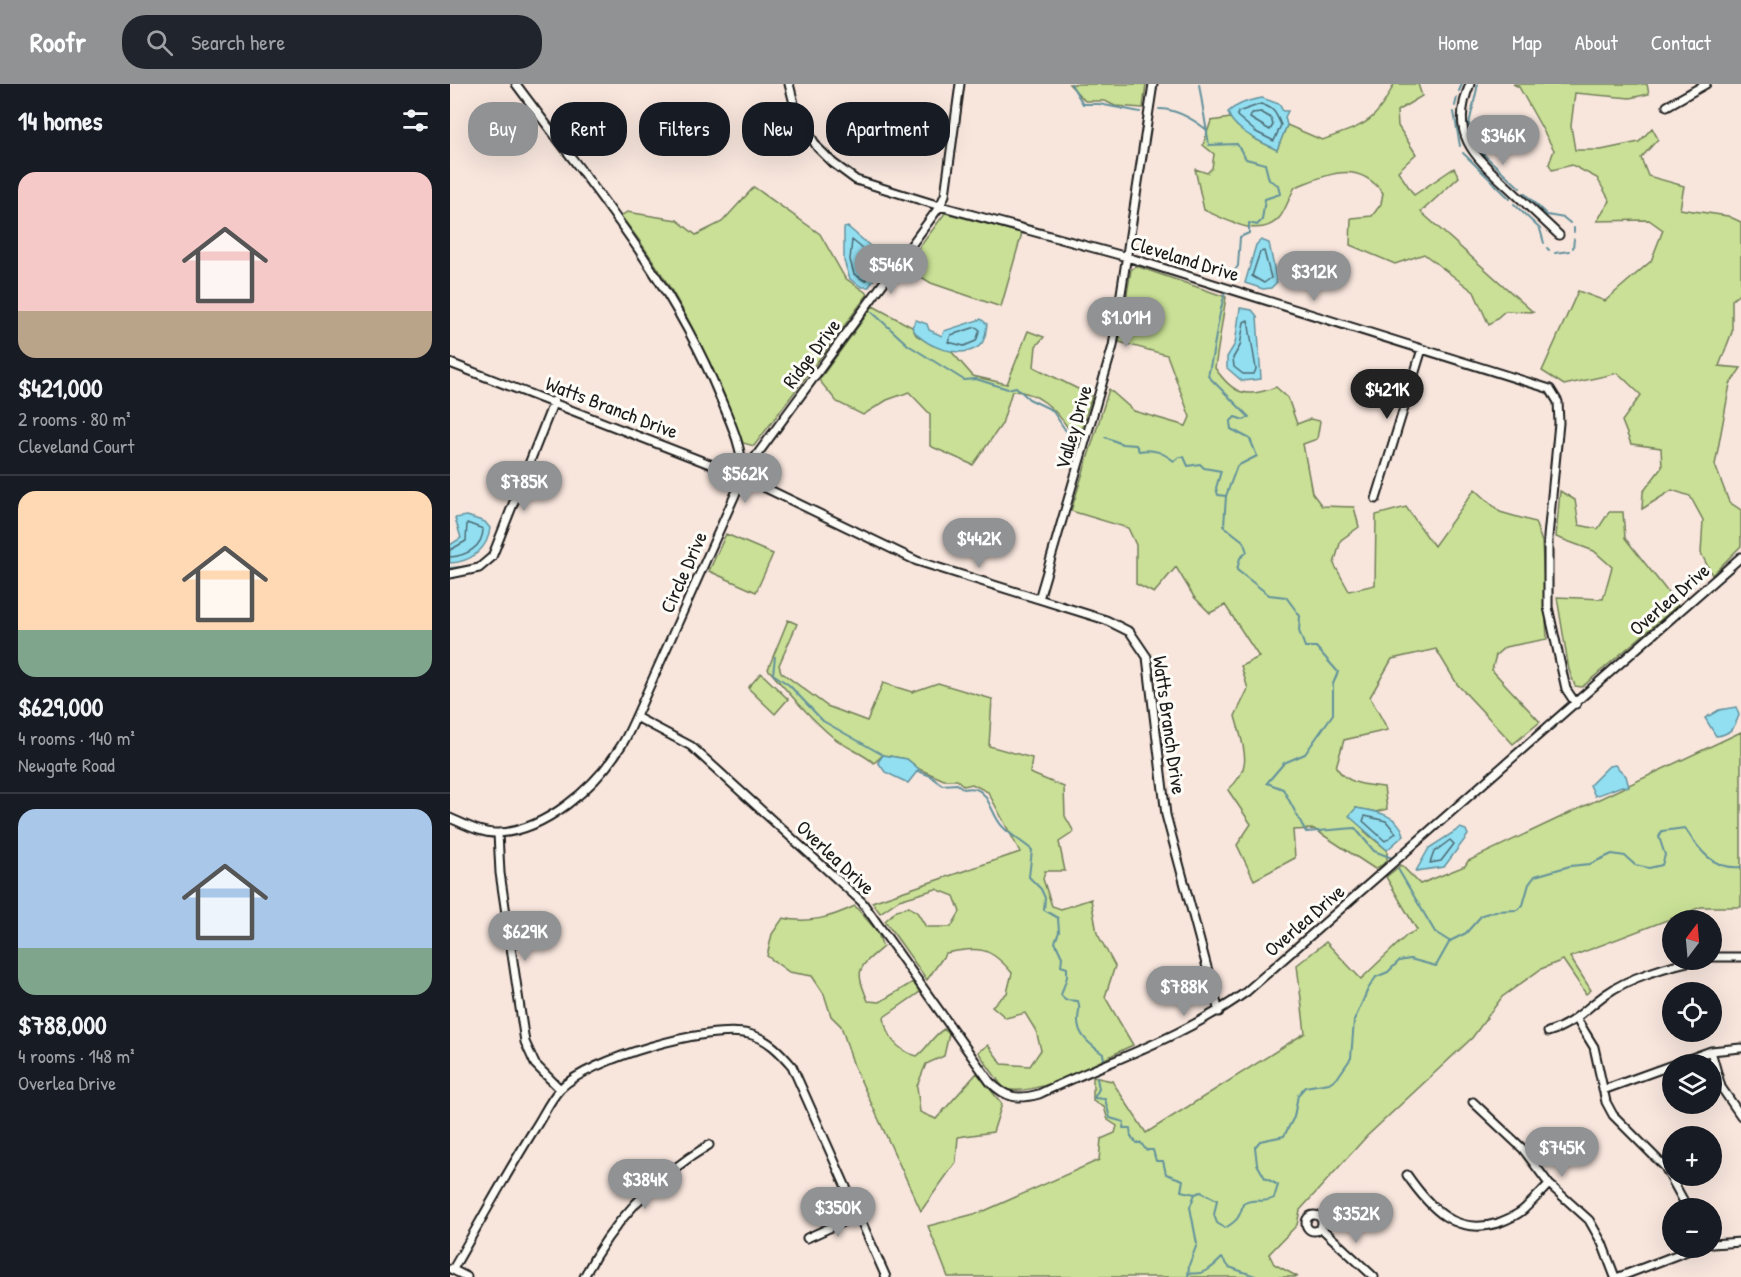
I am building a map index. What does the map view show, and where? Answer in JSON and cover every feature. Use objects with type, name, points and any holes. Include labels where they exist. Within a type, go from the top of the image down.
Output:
[{"type":"street","points":[[516,84],[613,211],[674,301],[723,404],[743,457],[743,477]]},
{"type":"street","name":"Cleveland Drive","points":[[789,84],[796,111],[806,131],[833,163],[856,180],[1127,258],[1550,389],[1558,402],[1559,423],[1548,537],[1548,607],[1566,689],[1576,704]]},
{"type":"street","name":"Ridge Drive","points":[[743,477],[748,465],[940,206],[945,195],[960,84]]},
{"type":"street","name":"Valley Drive","points":[[1039,599],[1113,346],[1153,84]]},
{"type":"street","points":[[1470,84],[1461,117],[1468,144],[1482,163],[1559,235]]},
{"type":"street","points":[[1667,106],[1706,84]]},
{"type":"street","points":[[1376,499],[1422,349]]},
{"type":"street","name":"Watts Branch Drive","points":[[450,363],[554,401],[743,477],[917,561],[1121,626],[1137,640],[1147,657],[1166,815],[1219,1012]]},
{"type":"street","points":[[450,574],[479,568],[492,557],[554,401]]},
{"type":"street","name":"Circle Drive","points":[[450,818],[475,829],[498,833],[528,826],[551,815],[594,780],[620,748],[636,717],[743,477]]},
{"type":"street","name":"Overlea Drive","points":[[636,717],[691,746],[862,902],[990,1082],[1009,1098],[1039,1094],[1186,1030],[1219,1012],[1259,982],[1741,557]]},
{"type":"street","points":[[498,833],[500,873],[525,1042],[535,1064],[560,1089]]},
{"type":"street","points":[[1722,957],[1741,957]]},
{"type":"street","points":[[1548,1032],[1568,1026],[1607,993],[1622,985],[1667,970]]},
{"type":"street","points":[[1576,1018],[1594,1047],[1603,1090],[1613,1115],[1665,1167],[1682,1198]]},
{"type":"street","points":[[467,1277],[451,1269],[560,1089],[587,1071],[627,1054],[679,1039],[732,1032],[750,1035],[774,1047],[792,1066],[886,1277]]},
{"type":"street","points":[[1603,1090],[1711,1051],[1741,1048]]},
{"type":"street","points":[[1711,1051],[1721,1087],[1741,1116]]},
{"type":"street","points":[[1473,1102],[1523,1149],[1549,1184],[1594,1226],[1617,1277],[1668,1258]]},
{"type":"street","points":[[584,1277],[610,1232],[639,1198],[660,1179],[709,1145]]},
{"type":"street","points":[[1407,1175],[1419,1192],[1449,1219],[1473,1228],[1505,1220],[1521,1212],[1549,1184]]},
{"type":"street","points":[[807,1238],[858,1215]]},
{"type":"street","points":[[1321,1228],[1374,1277]]},
{"type":"street","points":[[1722,1243],[1741,1242]]},
{"type":"green space","points":[[1069,84],[1146,84],[1143,108],[1115,106],[1105,101],[1085,101]]},
{"type":"green space","points":[[1394,84],[1418,84],[1422,96],[1397,111],[1398,126],[1416,154],[1398,171],[1414,195],[1454,168],[1459,177],[1421,212],[1533,312],[1505,311],[1489,325],[1474,292],[1424,254],[1395,264],[1350,245],[1351,218],[1372,216],[1381,204],[1383,193],[1373,182],[1363,176],[1342,173],[1295,187],[1280,217],[1272,224],[1263,227],[1242,226],[1204,210],[1195,169],[1207,173],[1212,168],[1214,154],[1203,145],[1211,121],[1230,118],[1253,138],[1277,150],[1287,125],[1322,140],[1358,127],[1380,108]]},
{"type":"green space","points":[[1513,84],[1647,84],[1649,94],[1630,98],[1575,93],[1571,126],[1575,150],[1601,150],[1639,142],[1652,128],[1658,139],[1641,158],[1648,176],[1684,186],[1680,209],[1728,216],[1741,222],[1741,293],[1732,300],[1732,332],[1719,366],[1741,368],[1730,384],[1715,465],[1729,502],[1741,510],[1741,546],[1712,575],[1701,553],[1703,520],[1690,496],[1672,490],[1642,509],[1643,492],[1662,467],[1661,448],[1631,444],[1622,421],[1641,395],[1618,373],[1564,385],[1542,371],[1578,291],[1605,301],[1651,261],[1663,230],[1649,220],[1597,221],[1610,201],[1597,178],[1572,165],[1552,170],[1549,164],[1554,150],[1519,87]]},
{"type":"green space","points":[[754,187],[820,234],[845,278],[868,294],[754,446],[743,443],[719,383],[691,325],[659,269],[621,216],[627,212],[677,220],[696,235],[722,222]]},
{"type":"green space","points":[[945,213],[1022,233],[1001,307],[931,283],[905,267]]},
{"type":"green space","points":[[1136,266],[1226,297],[1215,368],[1228,384],[1241,392],[1256,393],[1276,387],[1288,398],[1297,424],[1310,419],[1320,421],[1317,439],[1303,444],[1312,493],[1322,506],[1354,507],[1359,527],[1341,540],[1334,564],[1349,591],[1375,585],[1376,515],[1406,507],[1434,546],[1475,489],[1500,512],[1535,522],[1542,542],[1547,639],[1505,647],[1496,655],[1492,670],[1540,722],[1513,744],[1457,684],[1436,649],[1392,659],[1370,697],[1388,730],[1344,740],[1336,767],[1340,773],[1351,780],[1384,787],[1387,809],[1376,812],[1356,808],[1365,832],[1387,850],[1387,862],[1375,869],[1314,829],[1293,830],[1295,858],[1254,880],[1237,845],[1251,824],[1228,790],[1242,773],[1245,756],[1235,716],[1248,689],[1241,666],[1259,657],[1225,605],[1210,613],[1194,597],[1176,567],[1154,593],[1136,584],[1136,545],[1128,528],[1071,511],[1109,389],[1134,411],[1186,426],[1190,417],[1167,355],[1119,342],[1131,270]]},
{"type":"green space","points":[[873,306],[912,327],[916,335],[932,345],[950,350],[973,376],[1007,384],[1028,331],[1044,337],[1036,346],[1034,367],[1092,396],[1081,432],[1069,429],[1045,402],[1030,394],[1012,391],[1002,424],[973,465],[930,446],[930,414],[909,392],[887,400],[863,415],[837,402],[819,380]]},
{"type":"green space","points":[[1560,491],[1575,500],[1579,525],[1598,529],[1609,512],[1623,512],[1625,538],[1678,605],[1582,687],[1575,686],[1569,670],[1557,597],[1603,599],[1612,567],[1594,551],[1556,537]]},
{"type":"green space","points":[[726,534],[773,554],[756,592],[709,571]]},
{"type":"green space","points":[[788,620],[797,624],[779,665],[781,672],[827,706],[867,721],[883,683],[912,692],[938,683],[992,699],[989,746],[1032,758],[1030,773],[1064,787],[1065,816],[1074,832],[1059,842],[1065,871],[1045,871],[1043,879],[1052,906],[1061,909],[1091,899],[1097,933],[1115,966],[1105,997],[1133,1045],[1052,1083],[1035,1088],[1004,1089],[978,1052],[988,1045],[1002,1064],[1030,1066],[1041,1050],[1036,1031],[1025,1013],[1006,1018],[992,1006],[1007,993],[1012,973],[990,953],[967,950],[946,953],[927,980],[885,921],[897,910],[909,907],[917,912],[926,927],[951,927],[960,912],[954,896],[936,889],[899,900],[880,913],[872,902],[1020,852],[988,792],[972,784],[964,786],[957,780],[944,780],[919,769],[907,759],[883,755],[874,763],[839,742],[800,705],[768,669]]},
{"type":"green space","points":[[761,673],[788,699],[775,714],[748,688]]},
{"type":"green space","points":[[1741,732],[1741,907],[1662,910],[1662,922],[1570,957],[1591,990],[1586,994],[1563,960],[1541,969],[1502,997],[1472,1038],[1367,1136],[1300,1210],[1297,1225],[1269,1254],[1274,1264],[1298,1277],[948,1277],[928,1226],[982,1212],[1099,1160],[1101,1139],[1115,1133],[1117,1126],[1108,1120],[1104,1107],[1093,1101],[1093,1077],[1112,1081],[1146,1133],[1305,1033],[1297,965],[1326,942],[1361,979],[1407,935],[1417,930],[1386,877],[1401,865],[1420,884],[1465,866],[1468,861]]},
{"type":"green space","points":[[855,906],[877,931],[883,947],[863,965],[861,970],[861,982],[868,1001],[880,1002],[913,982],[920,992],[884,1017],[890,1037],[904,1051],[917,1056],[944,1029],[949,1034],[944,1056],[926,1064],[917,1086],[920,1112],[936,1119],[977,1073],[1002,1104],[993,1132],[958,1137],[956,1162],[921,1211],[854,1066],[841,1026],[831,1016],[824,994],[812,976],[789,972],[767,956],[772,934],[783,918],[811,920]]},
{"type":"water","points":[[1262,98],[1279,104],[1283,111],[1288,111],[1285,117],[1287,125],[1277,150],[1241,130],[1228,112],[1244,102]]},
{"type":"water","points":[[848,227],[877,252],[883,264],[869,287],[862,287],[850,279],[844,261],[844,228]]},
{"type":"water","points":[[1261,240],[1269,243],[1277,282],[1271,288],[1263,289],[1245,283],[1256,245]]},
{"type":"water","points":[[1240,308],[1252,310],[1257,316],[1261,379],[1242,381],[1227,368],[1227,357],[1235,344]]},
{"type":"water","points":[[981,319],[987,324],[983,341],[975,349],[966,352],[944,350],[934,346],[917,334],[912,327],[916,320],[927,324],[929,330],[942,336],[944,331]]},
{"type":"water","points":[[467,516],[485,522],[490,528],[489,535],[477,553],[465,560],[450,563],[450,545],[461,538],[455,518]]},
{"type":"water","points":[[1736,707],[1739,715],[1734,727],[1725,734],[1716,736],[1705,718],[1719,710]]},
{"type":"water","points":[[883,755],[907,759],[919,769],[908,783],[885,772],[878,762]]},
{"type":"water","points":[[1615,765],[1626,776],[1629,787],[1622,786],[1595,796],[1590,785],[1609,766]]},
{"type":"water","points":[[1356,808],[1378,812],[1391,818],[1397,822],[1404,835],[1387,850],[1349,816]]},
{"type":"water","points":[[1460,828],[1466,830],[1468,835],[1444,867],[1416,871],[1429,848]]},
{"type":"waterway","points":[[1071,84],[1083,104],[1099,104],[1140,112]]},
{"type":"waterway","points":[[1199,84],[1209,145],[1237,144],[1246,159],[1265,164],[1269,180],[1278,185],[1280,194],[1265,199],[1262,220],[1257,225],[1249,223],[1249,233],[1240,237],[1238,266],[1229,278]]},
{"type":"waterway","points":[[1459,91],[1462,84]]},
{"type":"waterway","points":[[1477,146],[1469,124],[1478,84]]},
{"type":"waterway","points":[[1455,106],[1457,97]]},
{"type":"waterway","points":[[1159,109],[1184,115],[1207,130]]},
{"type":"waterway","points":[[1454,112],[1460,146]]},
{"type":"waterway","points":[[1481,152],[1520,188]]},
{"type":"waterway","points":[[1463,153],[1510,199]]},
{"type":"waterway","points":[[1524,193],[1547,215],[1564,218],[1570,223]]},
{"type":"waterway","points":[[1514,204],[1540,229],[1544,243]]},
{"type":"waterway","points":[[1573,248],[1574,239]]},
{"type":"waterway","points":[[1555,253],[1569,251]]},
{"type":"waterway","points":[[1225,293],[1208,376],[1249,417],[1244,420],[1235,417],[1230,422],[1231,429],[1250,439],[1257,456],[1237,466],[1226,496],[1224,526],[1243,541],[1247,552],[1240,558],[1237,570],[1269,595],[1286,597],[1300,616],[1299,631],[1305,647],[1316,647],[1338,672],[1333,684],[1333,714],[1305,754],[1284,763],[1267,783],[1283,789],[1306,832],[1355,828],[1374,851],[1392,858]]},
{"type":"waterway","points":[[872,312],[908,345],[964,380],[976,379],[1008,389],[1016,387],[1029,399],[1052,410],[1066,431],[1074,432]]},
{"type":"waterway","points":[[1105,437],[1122,444],[1136,445],[1139,451],[1158,452],[1174,461],[1179,457],[1184,457],[1188,466],[1200,464],[1204,468],[1221,471],[1216,488],[1218,495],[1226,496]]},
{"type":"waterway","points":[[450,568],[471,566]]},
{"type":"waterway","points":[[775,657],[773,674],[789,685],[823,721],[883,755]]},
{"type":"waterway","points":[[918,771],[931,776],[942,785],[957,784],[964,789],[979,790],[988,800],[1002,826],[1032,850],[1029,877],[1041,889],[1045,898],[1044,910],[1058,918],[1059,932],[1055,942],[1062,957],[1061,966],[1067,968],[1067,977],[1061,995],[1065,1000],[1078,1001],[1080,1031],[1086,1040],[1103,1054],[1104,1059]]},
{"type":"waterway","points":[[1188,1277],[1189,1265],[1197,1244],[1190,1207],[1195,1194],[1201,1192],[1217,1200],[1214,1215],[1217,1223],[1225,1228],[1237,1218],[1243,1204],[1274,1198],[1278,1185],[1265,1178],[1257,1164],[1255,1147],[1260,1141],[1284,1136],[1294,1117],[1298,1095],[1305,1087],[1329,1083],[1338,1077],[1351,1058],[1354,1021],[1376,977],[1388,972],[1399,961],[1410,959],[1436,966],[1450,941],[1466,933],[1482,915],[1496,911],[1517,910],[1523,905],[1529,884],[1535,876],[1570,866],[1590,864],[1612,854],[1625,856],[1635,865],[1649,868],[1662,865],[1665,855],[1659,837],[1662,831],[1685,828],[1701,851],[1715,862],[1731,867],[1741,867]]},
{"type":"waterway","points":[[1398,869],[1435,932],[1449,941]]},
{"type":"waterway","points":[[1097,1078],[1099,1089],[1094,1098],[1105,1099],[1110,1118],[1124,1122],[1123,1128],[1130,1128],[1131,1137],[1137,1143],[1141,1143],[1146,1150],[1153,1150],[1156,1161],[1163,1161],[1166,1174],[1183,1180],[1181,1191],[1195,1194]]},
{"type":"waterway","points":[[1189,1273],[1194,1274],[1207,1270],[1222,1258],[1229,1267],[1258,1277]]}]
